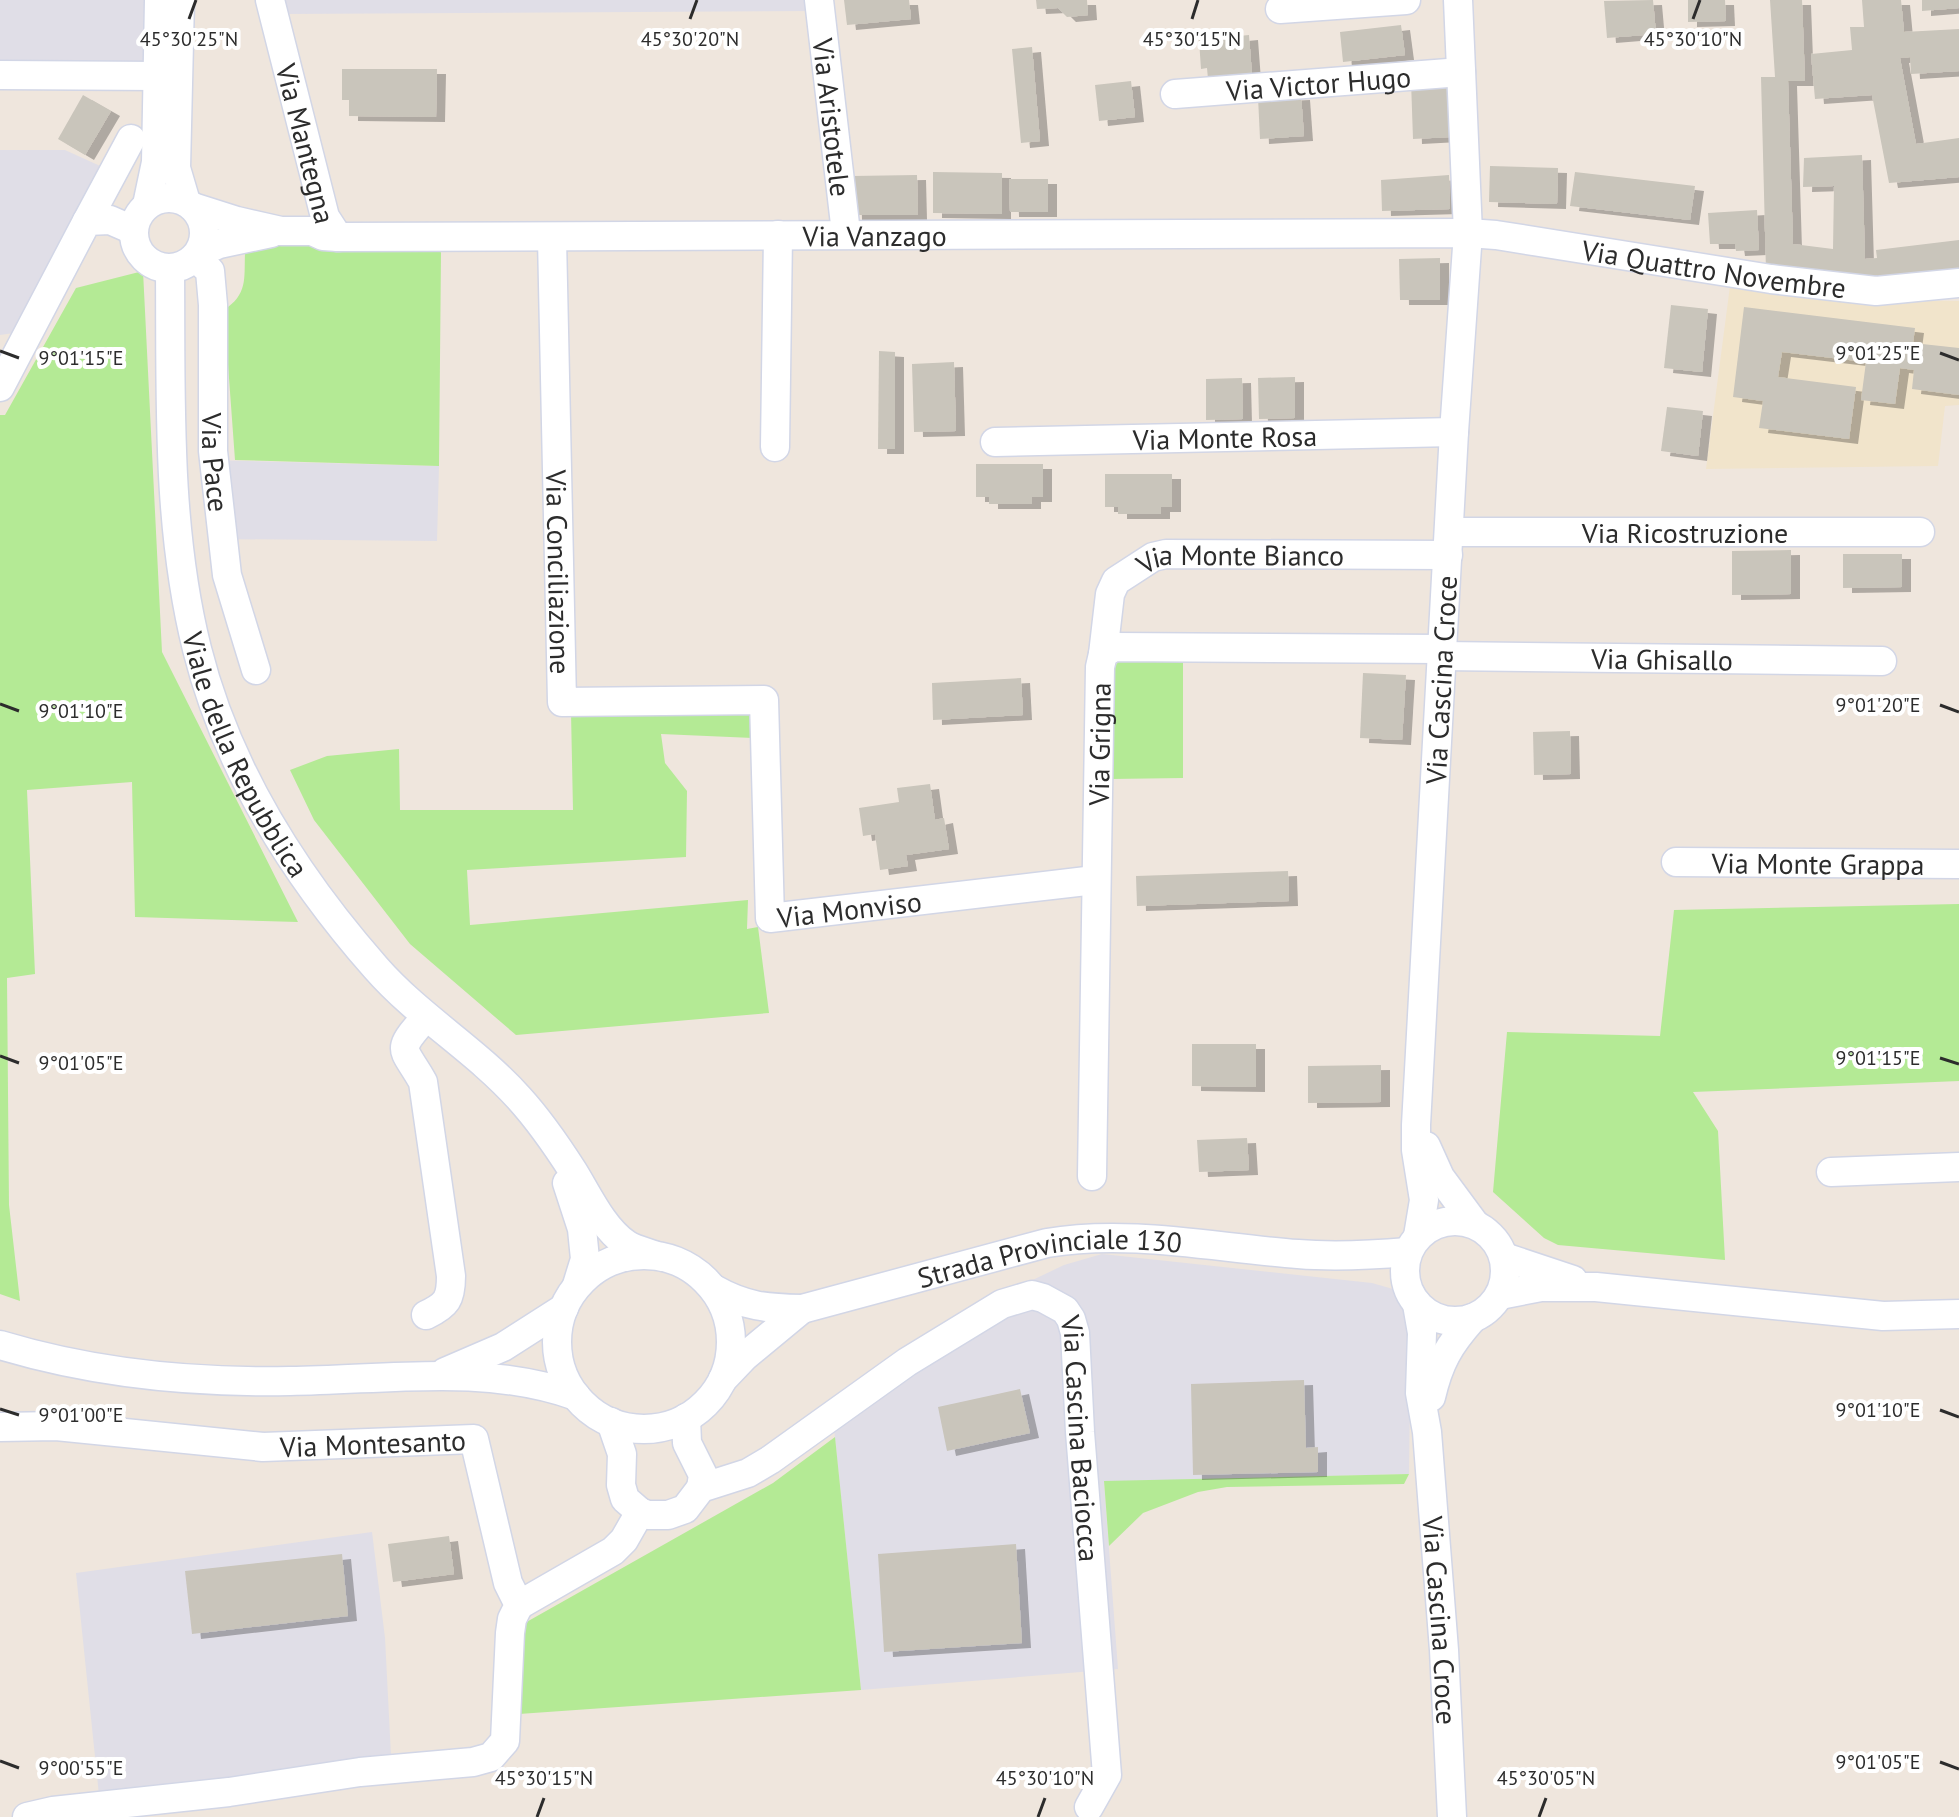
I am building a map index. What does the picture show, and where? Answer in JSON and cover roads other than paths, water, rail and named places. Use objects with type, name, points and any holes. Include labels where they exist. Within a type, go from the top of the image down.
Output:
[{"type":"street","points":[[147,205],[156,162],[159,0]]},
{"type":"street","points":[[180,0],[176,168],[189,204],[203,223],[205,233],[188,260],[158,268],[147,262],[134,242],[133,230],[140,212],[147,205],[170,197],[189,204]]},
{"type":"street","name":"Via Mantegna","points":[[270,0],[325,228]]},
{"type":"street","name":"Via Aristotele","points":[[819,0],[846,233]]},
{"type":"street","points":[[1280,9],[1406,0]]},
{"type":"street","name":"Via Cascina Croce","points":[[1413,1244],[1424,1200],[1416,1150],[1416,1125],[1468,233],[1458,0]]},
{"type":"street","name":"Via Victor Hugo","points":[[1175,94],[1461,72]]},
{"type":"street","points":[[0,75],[158,76]]},
{"type":"street","points":[[0,387],[131,139]]},
{"type":"street","name":"Via Vanzago","points":[[189,204],[237,221],[281,231]]},
{"type":"street","points":[[87,221],[95,218],[110,220],[133,230]]},
{"type":"street","name":"Via Vanzago","points":[[188,260],[219,244],[281,231],[325,228],[552,238],[846,233],[1468,233]]},
{"type":"street","name":"Via Quattro Novembre","points":[[1468,233],[1771,279],[1876,291],[1959,283]]},
{"type":"street","points":[[775,447],[778,235]]},
{"type":"street","name":"Via Conciliazione","points":[[552,238],[562,702],[764,700]]},
{"type":"street","name":"Via Pace","points":[[188,260],[210,271],[213,305],[213,451],[227,575],[256,670]]},
{"type":"street","name":"Viale della Repubblica","points":[[188,260],[171,425],[176,511],[188,609],[209,690],[232,753],[271,826],[325,906],[378,970],[426,1017],[498,1076],[532,1114],[571,1167],[603,1220],[627,1245],[654,1255]]},
{"type":"street","name":"Via Monte Rosa","points":[[995,442],[1454,432]]},
{"type":"street","name":"Via Ricostruzione","points":[[1448,544],[1920,532]]},
{"type":"street","name":"Via Monte Bianco","points":[[1103,654],[1110,594],[1116,581],[1153,557],[1166,554],[1448,544]]},
{"type":"street","name":"Via Grigna","points":[[1092,1176],[1095,880],[1100,667],[1103,654],[1114,647],[1442,652]]},
{"type":"street","name":"Via Ghisallo","points":[[1442,652],[1882,661]]},
{"type":"street","name":"Via Monviso","points":[[764,700],[770,918],[1095,880]]},
{"type":"street","name":"Via Monte Grappa","points":[[1676,862],[1959,864]]},
{"type":"street","points":[[426,1017],[405,1042],[404,1049],[405,1058],[423,1082],[451,1295],[447,1304],[426,1315]]},
{"type":"street","name":"Via Cascina Croce","points":[[1416,1125],[1440,1177],[1474,1223]]},
{"type":"street","name":"Viale della Repubblica","points":[[549,1137],[582,1229],[585,1259],[570,1296]]},
{"type":"street","points":[[1831,1172],[1959,1167]]},
{"type":"street","name":"Strada Provinciale 130","points":[[714,1289],[736,1301],[760,1308],[802,1309],[1047,1243],[1081,1237],[1155,1240],[1301,1254],[1379,1255],[1413,1244],[1430,1227],[1444,1221],[1474,1223]]},
{"type":"street","points":[[1473,1318],[1483,1313],[1500,1295],[1506,1270],[1497,1243],[1487,1231],[1474,1223]]},
{"type":"street","points":[[1412,1297],[1405,1264],[1413,1244]]},
{"type":"street","name":"Strada Provinciale 130","points":[[1301,1254],[1376,1273],[1412,1297],[1429,1314],[1443,1320],[1473,1318]]},
{"type":"street","points":[[440,1374],[503,1347],[570,1296],[593,1270],[612,1260],[633,1255],[654,1255],[678,1261],[698,1272],[714,1289],[725,1310],[731,1333],[730,1357],[722,1379],[700,1408],[686,1418],[655,1428],[639,1429],[611,1422],[589,1410],[564,1376],[557,1353],[557,1330],[570,1296]]},
{"type":"street","points":[[1504,1257],[1596,1287]]},
{"type":"street","points":[[1500,1295],[1541,1287],[1596,1287],[1883,1316],[1959,1332]]},
{"type":"street","name":"Via Cascina Baciocca","points":[[701,1477],[713,1473],[734,1478],[770,1460],[907,1362],[1002,1304],[1032,1295],[1065,1310],[1075,1333],[1107,1775],[1089,1807]]},
{"type":"street","name":"Via Cascina Croce","points":[[1412,1297],[1422,1333],[1420,1393],[1427,1425],[1444,1650],[1452,1817]]},
{"type":"street","name":"Strada Provinciale 130","points":[[722,1379],[752,1349],[802,1309]]},
{"type":"street","points":[[1883,1316],[1959,1314]]},
{"type":"street","name":"Via Cascina Croce","points":[[1427,1425],[1437,1370],[1451,1342],[1473,1318]]},
{"type":"street","points":[[0,1345],[105,1369],[194,1379],[290,1382],[440,1374],[543,1385],[576,1396]]},
{"type":"street","points":[[611,1422],[622,1454],[621,1485],[625,1499],[640,1512],[659,1516],[685,1509],[701,1477],[687,1443],[686,1418]]},
{"type":"street","name":"Via Montesanto","points":[[0,1427],[56,1426],[263,1447],[474,1439],[508,1583],[519,1605]]},
{"type":"street","points":[[27,1817],[53,1811],[229,1792],[360,1772],[473,1762],[491,1757],[505,1741],[510,1633],[519,1605],[613,1551],[624,1540],[640,1512]]}]
